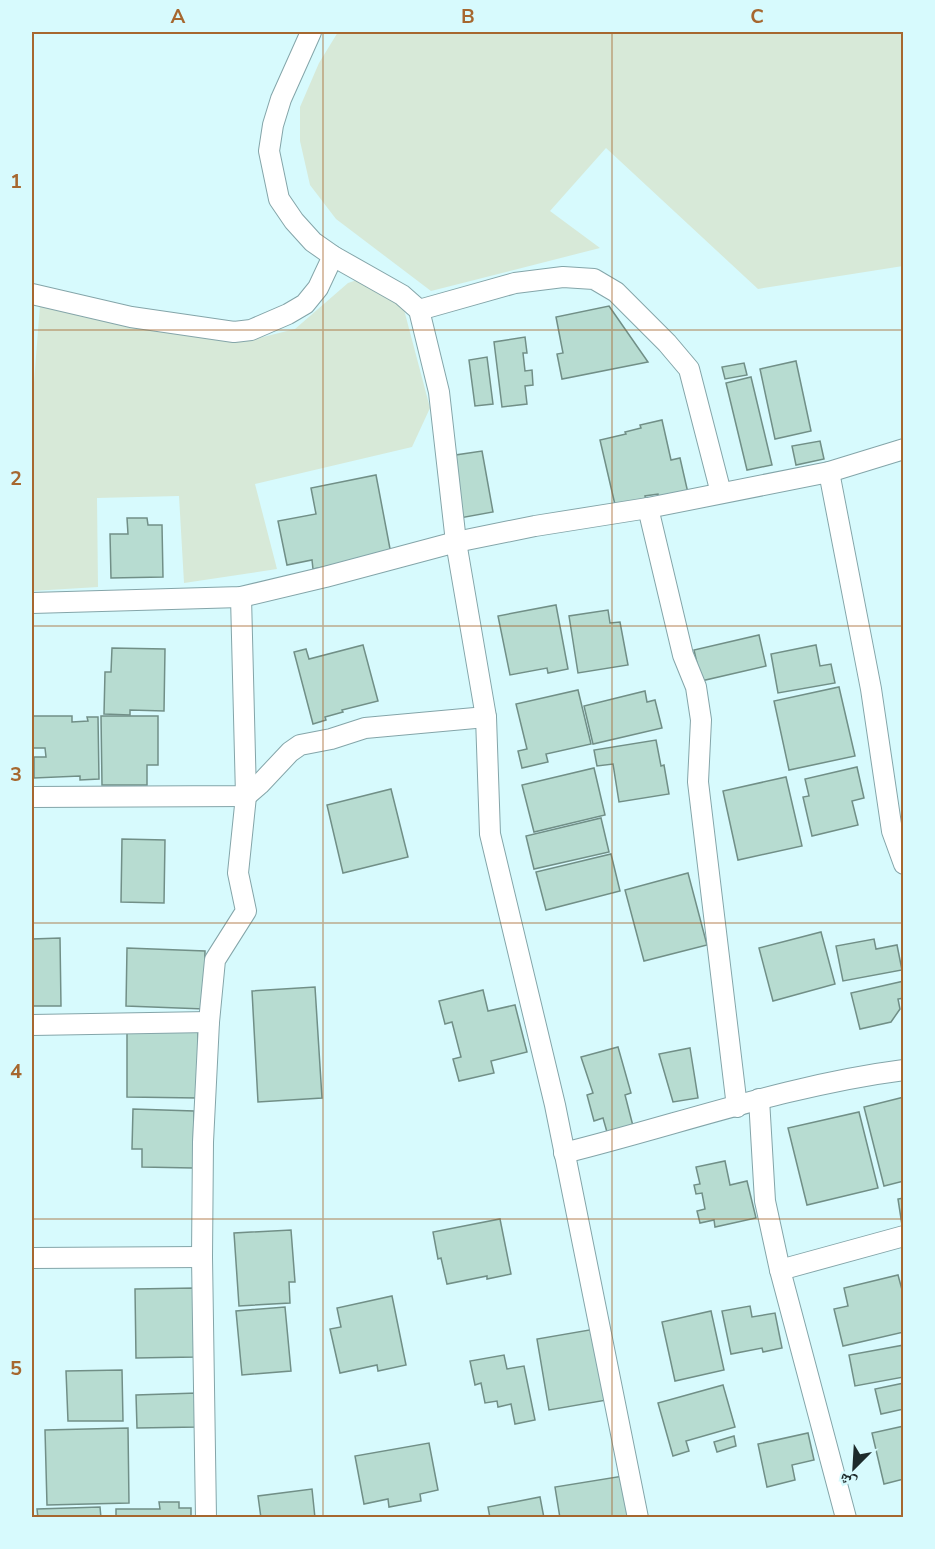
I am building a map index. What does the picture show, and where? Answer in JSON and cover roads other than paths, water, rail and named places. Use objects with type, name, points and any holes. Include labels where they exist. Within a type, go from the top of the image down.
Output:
[{"type":"street","points":[[311,32],[281,99],[273,125],[269,151],[279,199],[294,221],[313,242],[402,295],[419,310],[439,392],[456,542],[486,717],[490,834],[555,1105],[638,1518]]},
{"type":"street","points":[[32,294],[131,317],[234,332],[251,330],[305,304],[318,288],[333,256]]},
{"type":"street","points":[[419,310],[515,283],[563,277],[594,279],[616,292],[689,369],[721,493]]},
{"type":"street","points":[[32,603],[241,597],[456,542],[535,526],[648,508],[829,472],[903,449]]},
{"type":"street","points":[[829,472],[871,689],[892,831],[903,864]]},
{"type":"street","points":[[648,508],[682,655],[696,687],[701,720],[698,782],[737,1107]]},
{"type":"street","points":[[206,1518],[202,1257],[203,1142],[214,960],[246,911],[238,873],[246,796],[241,597]]},
{"type":"street","points":[[32,797],[246,796],[300,745],[331,739],[364,728],[486,717]]},
{"type":"street","points":[[32,1025],[209,1022]]},
{"type":"street","points":[[564,1153],[808,1086],[903,1070]]},
{"type":"street","points":[[759,1099],[765,1201],[780,1270],[846,1518]]},
{"type":"street","points":[[780,1270],[903,1236]]},
{"type":"street","points":[[32,1258],[202,1257]]}]
